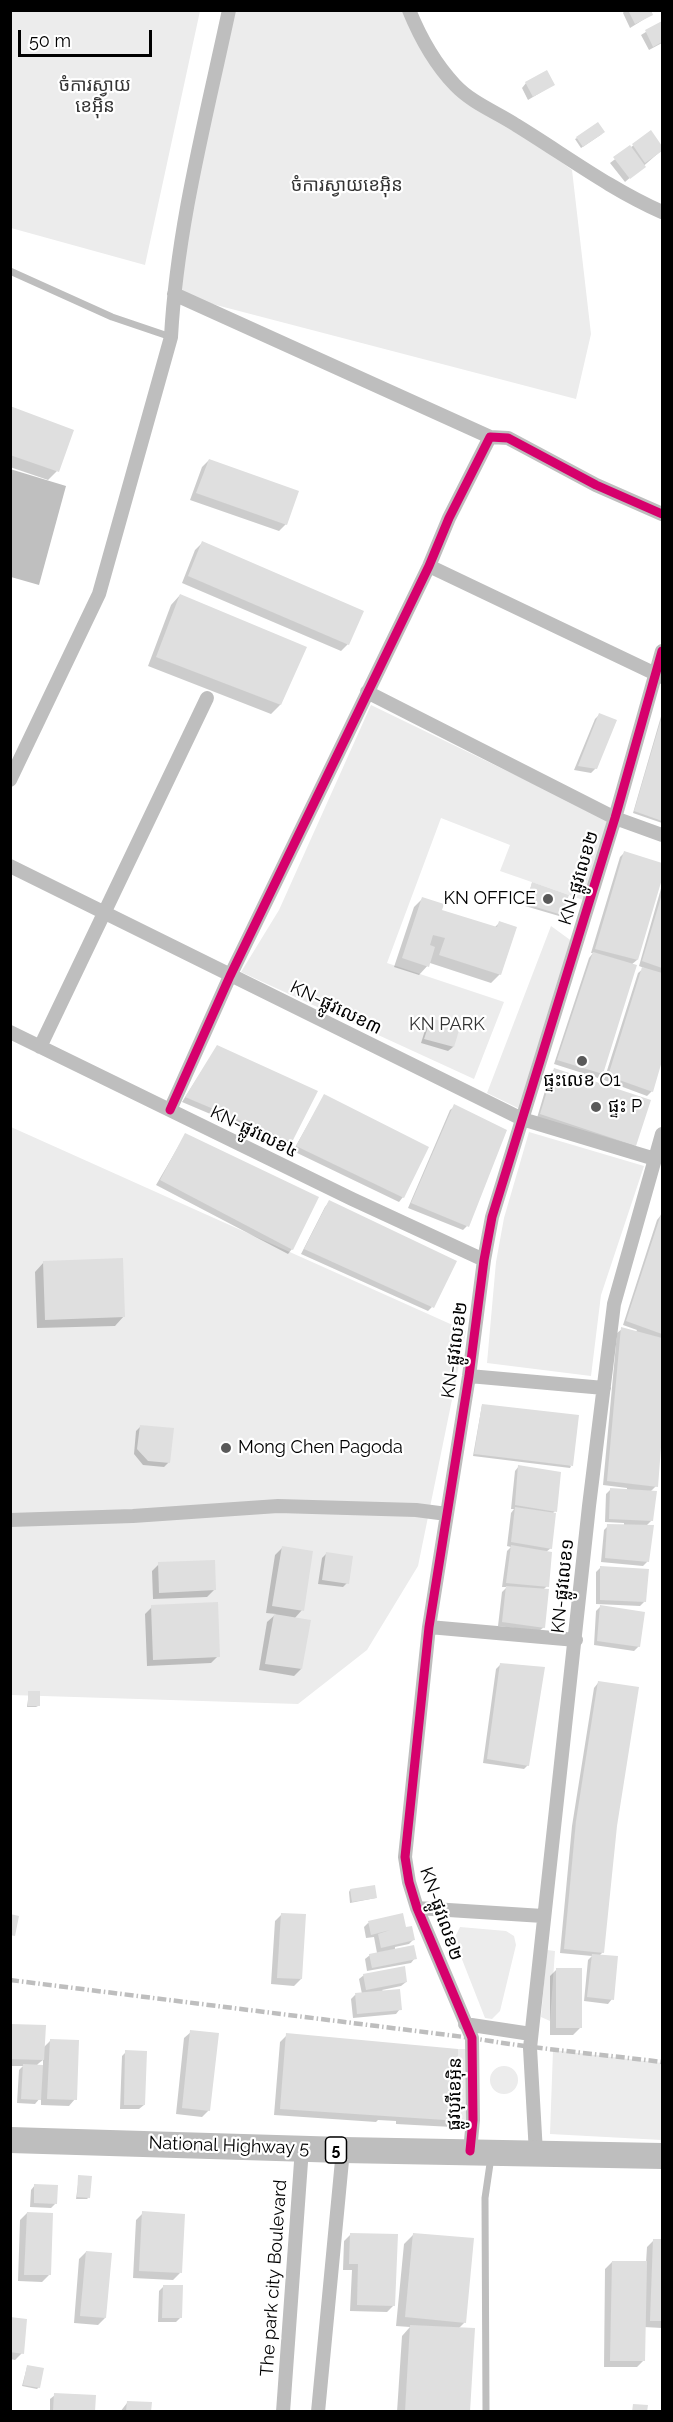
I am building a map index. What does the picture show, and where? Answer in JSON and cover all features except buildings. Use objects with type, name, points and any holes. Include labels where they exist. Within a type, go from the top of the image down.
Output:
[{"type":"highway","name":"National Highway 5","points":[[10,2140],[343,2150],[663,2156]]},
{"type":"street","points":[[10,780],[99,594],[171,338],[174,294],[188,204],[229,10]]},
{"type":"street","points":[[409,10],[429,51],[455,86],[483,107],[515,124],[579,166],[663,212]]},
{"type":"street","points":[[174,294],[490,437],[508,438],[596,485],[663,514]]},
{"type":"street","points":[[170,1110],[230,975],[490,437]]},
{"type":"street","points":[[429,566],[659,676]]},
{"type":"street","name":"KN-ផ្លូវលេខ២","points":[[472,2038],[417,1908],[409,1882],[405,1857],[429,1627],[492,1217],[659,676],[663,651]]},
{"type":"street","points":[[367,692],[615,818],[663,835]]},
{"type":"street","points":[[40,1047],[207,698]]},
{"type":"street","name":"KN-ផ្លូវលេខ៣","points":[[10,866],[522,1119],[655,1159]]},
{"type":"street","name":"KN-ផ្លូវលេខ៤","points":[[10,1032],[352,1199],[484,1260]]},
{"type":"street","name":"KN-ផ្លូវលេខ១","points":[[530,2041],[614,1304],[663,1134]]},
{"type":"street","points":[[469,1376],[604,1388]]},
{"type":"street","points":[[10,1520],[133,1516],[278,1506],[416,1510],[447,1514]]},
{"type":"street","points":[[429,1627],[576,1640]]},
{"type":"street","points":[[417,1908],[543,1916]]},
{"type":"street","points":[[465,2024],[530,2041],[536,2153]]},
{"type":"street","name":"ផ្លូវបុរីខេអ៊ិន","points":[[472,2038],[473,2120],[481,2152]]},
{"type":"street","name":"The park city Boulevard","points":[[283,2412],[302,2148]]},
{"type":"street","points":[[318,2412],[343,2150]]},
{"type":"lane","points":[[10,271],[112,317],[171,338]]},
{"type":"lane","points":[[481,2152],[485,2198],[486,2412]]},
{"type":"green space","name":"ចំការស្វាយ ខេអ៊ិន","points":[[10,11],[200,11],[145,265],[11,228]]},
{"type":"green space","name":"ចំការស្វាយខេអ៊ិន","points":[[229,11],[408,11],[452,80],[572,170],[591,334],[576,399],[174,294]]},
{"type":"green space","name":"KN PARK","points":[[371,705],[610,821],[589,902],[500,871],[510,845],[441,818],[387,963],[504,1002],[474,1079],[241,972],[279,910]]},
{"type":"green space","points":[[551,926],[573,942],[520,1109],[487,1093]]},
{"type":"green space","name":"Mong Chen Pagoda","points":[[11,1127],[466,1331],[418,1566],[367,1650],[298,1704],[11,1695]]},
{"type":"green space","points":[[529,1132],[644,1166],[601,1295],[591,1376],[487,1363],[496,1262],[504,1218]]},
{"type":"green space","points":[[460,1927],[506,1931],[514,1936],[516,1945],[500,2011],[492,2019],[485,2018],[454,1939]]},
{"type":"green space","points":[[547,1950],[555,1951],[550,2021],[541,2017]]},
{"type":"green space","points":[[458,2049],[472,2049],[473,2120],[460,2121]]},
{"type":"green space","points":[[553,2050],[662,2063],[662,2140],[550,2134]]},
{"type":"green space","points":[[504,2066],[514,2070],[518,2080],[514,2090],[504,2094],[494,2090],[490,2080],[494,2070]]},
{"type":"shaded area","points":[[10,469],[66,486],[39,585],[11,577]]},
{"type":"railway","points":[[10,1980],[662,2062]]},
{"type":"cycle path","points":[[170,1110],[230,976],[490,437],[508,438],[596,485],[662,514]]},
{"type":"cycle path","points":[[470,2151],[473,2120],[472,2038],[417,1908],[409,1882],[405,1857],[429,1627],[492,1217],[615,818],[662,651]]},
{"type":"place","name":"KN OFFICE","points":[[548,899]]},
{"type":"place","name":"ផ្ទះលេខ O1","points":[[582,1061]]},
{"type":"place","name":"ផ្ទះ P","points":[[596,1107]]},
{"type":"place","name":"Mong Chen Pagoda","points":[[226,1448]]}]
